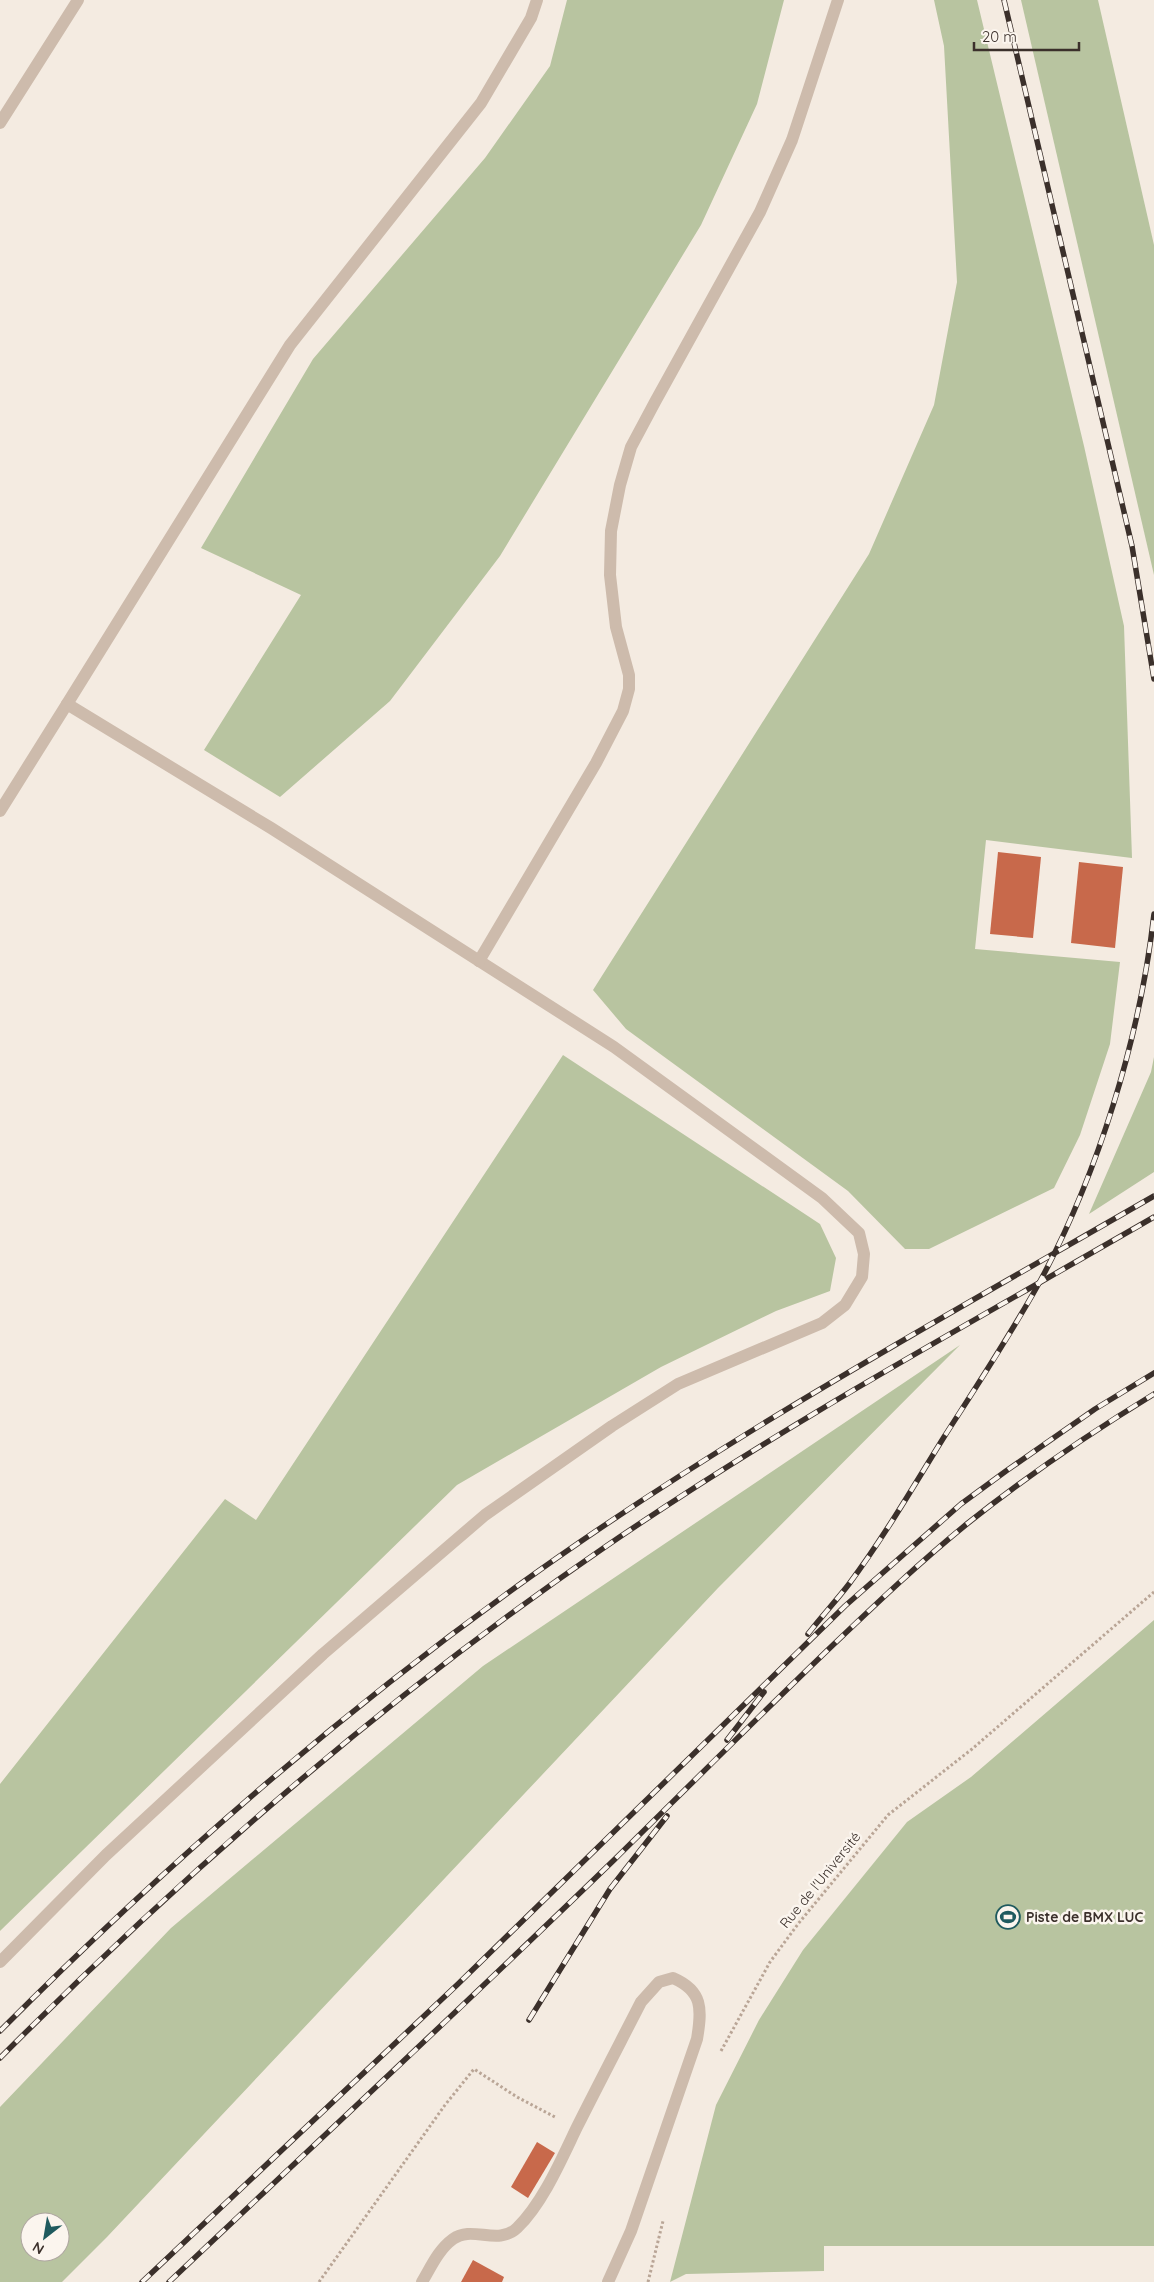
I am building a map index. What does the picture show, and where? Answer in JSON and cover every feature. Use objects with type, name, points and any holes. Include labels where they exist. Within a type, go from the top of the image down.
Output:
[{"type":"lane","points":[[0,123],[78,0]]},
{"type":"lane","points":[[0,811],[290,345],[481,103],[531,18],[538,0]]},
{"type":"lane","points":[[479,961],[596,763],[623,710],[629,689],[629,675],[616,628],[610,575],[612,531],[620,485],[635,439],[760,212],[792,140],[838,0]]},
{"type":"lane","points":[[0,1962],[106,1855],[309,1667],[484,1515],[612,1426],[678,1384],[822,1323],[845,1305],[862,1277],[864,1254],[859,1233],[822,1198],[614,1047],[240,808],[67,704]]},
{"type":"lane","points":[[422,2282],[440,2250],[454,2238],[467,2234],[504,2236],[517,2228],[540,2196],[641,2002],[659,1982],[672,1978],[686,1984],[698,1998],[700,2019],[697,2039],[631,2231],[608,2282]]},
{"type":"path","name":"Rue de l'Université","points":[[719,2055],[770,1962],[798,1924],[888,1815],[972,1749],[1154,1592]]},
{"type":"path","points":[[319,2282],[445,2105],[474,2069],[517,2097],[577,2128]]},
{"type":"path","points":[[648,2282],[664,2216]]},
{"type":"green space","points":[[567,0],[784,0],[757,104],[701,225],[500,556],[390,701],[280,797],[204,750],[301,595],[201,548],[313,359],[485,158],[550,66]]},
{"type":"green space","points":[[934,0],[977,0],[1084,446],[1124,626],[1132,858],[986,840],[975,949],[1120,962],[1110,1044],[1080,1135],[1054,1188],[929,1249],[905,1249],[848,1191],[626,1029],[593,990],[869,554],[934,405],[957,282],[944,46]]},
{"type":"green space","points":[[1021,0],[1098,0],[1154,245],[1154,575]]},
{"type":"green space","points":[[563,1055],[820,1224],[836,1258],[830,1291],[776,1311],[661,1367],[457,1485],[0,1931],[0,1784],[225,1499],[256,1520]]},
{"type":"green space","points":[[1154,1057],[1154,1172],[1089,1214],[1151,1072]]},
{"type":"green space","points":[[960,1345],[718,1588],[107,2237],[62,2282],[0,2282],[0,2107],[171,1928],[483,1666]]},
{"type":"green space","name":"Piste de BMX LUC","points":[[1154,1620],[1154,2246],[824,2246],[824,2271],[686,2274],[670,2282],[716,2105],[759,2020],[803,1950],[907,1822],[971,1777]]},
{"type":"building","points":[[998,852],[1041,857],[1033,938],[990,934]]},
{"type":"building","points":[[1079,862],[1123,867],[1115,948],[1071,943]]},
{"type":"building","points":[[537,2142],[555,2153],[528,2198],[511,2187]]},
{"type":"building","points":[[473,2260],[504,2277],[502,2282],[461,2282]]},
{"type":"railway","points":[[1004,0],[1132,546],[1154,679]]},
{"type":"railway","points":[[808,1634],[849,1584],[886,1530],[1016,1324],[1060,1243],[1097,1152],[1127,1057],[1138,1009],[1154,914]]},
{"type":"railway","points":[[0,2031],[124,1911],[252,1796],[385,1686],[523,1582],[599,1529],[754,1429],[913,1334],[1154,1196]]},
{"type":"railway","points":[[0,2058],[143,1920],[290,1788],[444,1664],[524,1604],[605,1547],[739,1459],[876,1377],[1154,1217]]},
{"type":"railway","points":[[142,2282],[458,1984],[845,1606],[961,1504],[1095,1409],[1154,1373]]},
{"type":"railway","points":[[169,2282],[504,1966],[806,1671],[916,1567],[1013,1488],[1106,1424],[1154,1394]]},
{"type":"railway","points":[[727,1740],[764,1692]]},
{"type":"railway","points":[[529,2020],[610,1889],[667,1816]]},
{"type":"place","name":"Piste de BMX LUC","points":[[1008,1917]]}]
